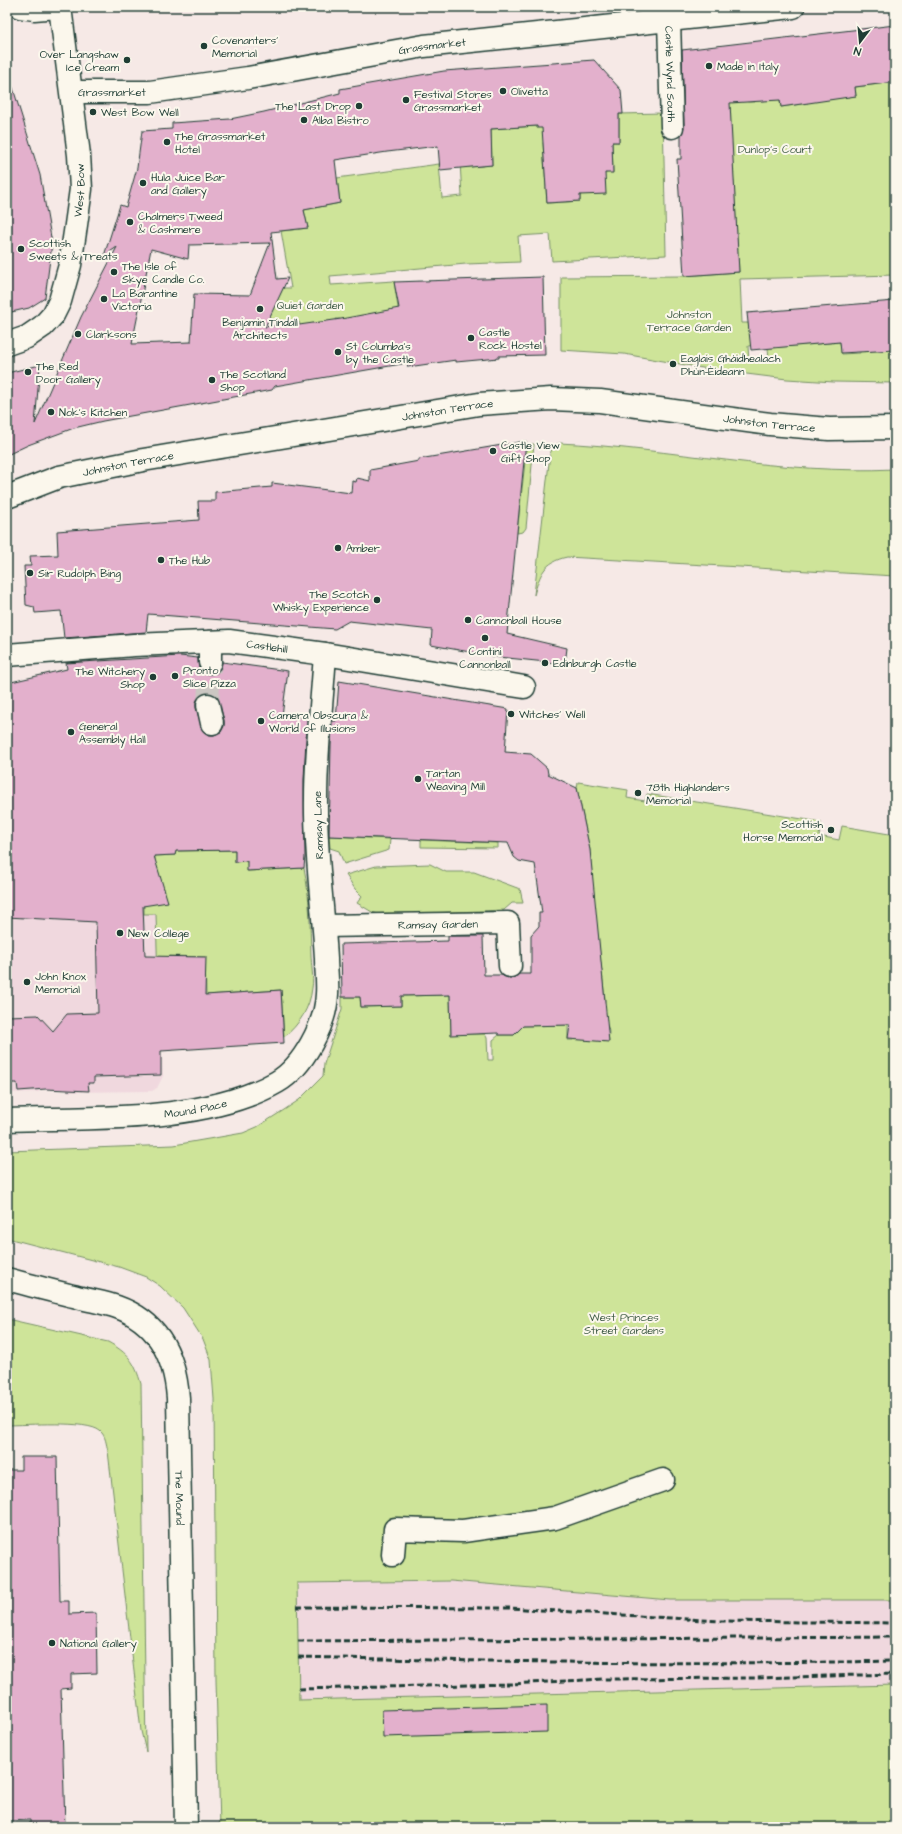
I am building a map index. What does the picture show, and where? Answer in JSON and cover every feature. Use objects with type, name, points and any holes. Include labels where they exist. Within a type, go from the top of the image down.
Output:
[{"type":"street","points":[[20,7],[53,7]]},
{"type":"street","name":"West Bow","points":[[7,344],[27,336],[44,326],[53,315],[60,301],[70,264],[81,189],[72,92],[53,7]]},
{"type":"street","name":"Grassmarket","points":[[72,92],[150,92],[256,76],[424,46],[794,7]]},
{"type":"street","name":"Castle Wynd South","points":[[669,20],[672,128]]},
{"type":"street","name":"Johnston Terrace","points":[[7,497],[59,477],[143,460],[478,404],[551,399],[600,401],[770,424],[829,429],[895,428]]},
{"type":"street","name":"Castlehill","points":[[7,655],[134,645],[210,652],[229,641],[325,654],[524,687]]},
{"type":"street","name":"Ramsay Lane","points":[[325,654],[316,798],[327,995]]},
{"type":"street","name":"Ramsay Garden","points":[[324,926],[508,923],[510,966]]},
{"type":"street","name":"Mound Place","points":[[7,1120],[154,1115],[212,1106],[244,1097],[278,1082],[290,1073],[300,1061],[309,1049],[317,1032],[327,995]]},
{"type":"street","name":"The Mound","points":[[7,1279],[118,1308],[137,1317],[153,1330],[164,1345],[171,1362],[176,1378],[178,1398],[186,1827]]},
{"type":"street","points":[[393,1555],[395,1529],[469,1530],[555,1518],[663,1480]]},
{"type":"shaded area","name":"New College","points":[[242,791],[247,861],[235,862],[235,850],[176,851],[175,855],[155,856],[165,894],[144,914],[156,914],[163,1076],[157,1088],[152,1091],[68,1092],[68,1083],[39,1083],[39,1092],[7,1093],[7,819]]},
{"type":"shaded area","points":[[451,1581],[670,1600],[895,1600],[895,1685],[299,1700],[297,1583]]},
{"type":"green space","points":[[895,82],[895,275],[740,279],[742,323],[748,323],[758,345],[748,346],[749,362],[769,360],[768,348],[840,342],[842,354],[860,353],[859,340],[895,350],[895,383],[834,382],[787,379],[714,370],[624,354],[561,350],[561,277],[684,276],[739,272],[729,97],[748,102],[755,102],[758,98],[778,91],[781,107],[808,103],[808,95],[830,99],[856,96],[855,87]]},
{"type":"green space","name":"Quiet Garden","points":[[663,113],[666,255],[552,261],[550,234],[518,236],[520,262],[466,264],[330,276],[331,285],[394,281],[399,314],[341,323],[340,319],[336,319],[337,324],[316,323],[300,329],[298,322],[278,325],[269,317],[283,288],[291,288],[281,231],[308,228],[304,210],[340,203],[337,178],[439,164],[442,198],[462,196],[460,162],[468,167],[492,165],[491,129],[537,126],[547,128],[547,135],[543,143],[547,203],[580,201],[580,195],[605,173],[613,172],[612,142],[619,142],[619,114]]},
{"type":"green space","points":[[559,443],[643,450],[769,465],[853,470],[895,469],[895,576],[567,557],[553,562],[544,570],[538,581],[534,595],[550,454],[553,447]]},
{"type":"green space","points":[[527,444],[534,444],[526,528],[523,532],[517,533]]},
{"type":"green space","name":"West Princes Street Gardens","points":[[578,782],[628,790],[627,798],[645,801],[647,794],[821,822],[819,836],[839,840],[842,826],[895,835],[895,1600],[670,1600],[451,1581],[297,1583],[299,1700],[895,1685],[895,1827],[220,1827],[216,1680],[214,1399],[211,1360],[203,1339],[183,1308],[160,1286],[146,1277],[119,1267],[7,1238],[7,1151],[174,1145],[243,1133],[257,1127],[299,1100],[323,1076],[324,1064],[342,1009],[342,997],[360,997],[361,1007],[401,1006],[401,996],[450,995],[451,1034],[485,1034],[487,1038],[488,1060],[493,1060],[493,1040],[499,1035],[514,1035],[523,1026],[568,1025],[568,1040],[573,1040],[573,1036],[605,1041],[608,1038],[609,1030],[603,1015],[605,999],[593,892],[590,850],[577,788]]},
{"type":"green space","points":[[329,836],[390,839],[389,850],[344,864],[339,851],[330,848]]},
{"type":"green space","points":[[421,840],[498,843],[498,848],[421,847]]},
{"type":"green space","points":[[235,850],[235,861],[247,861],[248,871],[304,868],[309,900],[313,984],[309,1002],[303,1016],[284,1037],[281,990],[206,995],[205,957],[170,956],[171,981],[158,981],[156,914],[144,914],[144,904],[165,894],[164,888],[155,881],[155,856],[175,855],[176,851]]},
{"type":"green space","points":[[430,864],[446,872],[474,872],[520,889],[523,903],[512,903],[504,910],[382,915],[372,912],[357,903],[362,896],[355,889],[346,875],[376,866]]},
{"type":"green space","points":[[7,1319],[108,1342],[126,1354],[139,1376],[141,1384],[146,1752],[141,1731],[106,1440],[100,1431],[83,1425],[7,1425]]},
{"type":"building","points":[[895,25],[895,82],[855,87],[856,96],[781,107],[780,100],[730,103],[739,272],[684,276],[677,159],[681,159],[681,135],[684,127],[682,50]]},
{"type":"building","points":[[594,60],[621,90],[623,114],[619,114],[619,142],[612,142],[613,173],[605,173],[606,194],[580,195],[580,201],[547,203],[542,128],[537,128],[537,126],[491,129],[492,165],[440,170],[438,146],[335,160],[340,203],[304,210],[308,228],[271,232],[277,279],[288,278],[265,327],[299,322],[299,325],[399,308],[394,282],[543,277],[545,355],[499,356],[499,358],[456,362],[456,360],[408,367],[407,363],[275,386],[272,390],[103,421],[74,428],[28,445],[7,455],[7,373],[40,365],[35,424],[81,317],[117,247],[104,256],[120,205],[126,207],[137,168],[142,131],[172,129],[172,123],[230,119],[340,93],[340,89],[444,71]],"holes":[[[270,243],[250,295],[194,294],[191,342],[132,344],[151,249],[188,259],[189,245]]]},
{"type":"building","points":[[12,85],[40,175],[52,243],[45,298],[29,308],[7,313],[7,86]]},
{"type":"building","points":[[895,301],[895,350],[841,353],[840,342],[751,350],[747,313]]},
{"type":"building","points":[[526,441],[507,634],[567,648],[565,664],[498,657],[431,645],[432,630],[349,621],[335,629],[148,614],[146,632],[64,638],[61,611],[35,613],[34,607],[26,605],[24,566],[31,566],[30,556],[58,555],[57,531],[199,520],[198,501],[215,501],[215,492],[272,487],[272,483],[351,493],[352,481],[356,482],[357,478],[370,481],[370,470],[419,461],[419,459]]},
{"type":"building","points":[[180,656],[198,658],[199,669],[204,673],[210,674],[217,673],[221,668],[222,662],[288,671],[282,716],[307,718],[304,780],[304,868],[247,871],[247,861],[235,862],[235,850],[176,851],[175,855],[154,856],[168,902],[143,906],[145,956],[206,957],[205,995],[281,990],[284,1043],[161,1051],[161,1075],[94,1077],[94,1083],[88,1083],[89,1091],[46,1089],[18,1091],[17,1083],[10,1083],[10,1077],[7,1077],[7,1016],[38,1015],[53,1031],[67,1014],[98,1013],[96,922],[7,917],[7,683],[67,669],[66,663]],"holes":[[[206,693],[212,693],[217,697],[224,720],[224,726],[221,732],[214,735],[208,735],[203,731],[196,708],[196,702],[199,696]]]},
{"type":"building","points":[[339,681],[508,709],[505,752],[531,754],[547,768],[548,774],[577,788],[590,850],[609,1042],[568,1039],[570,1025],[523,1026],[514,1035],[499,1035],[498,1033],[451,1035],[450,995],[401,996],[401,1006],[361,1007],[360,997],[342,997],[341,944],[448,941],[448,936],[483,936],[484,975],[501,975],[510,978],[519,974],[531,974],[531,935],[539,926],[539,913],[542,913],[535,864],[519,861],[514,857],[508,843],[329,836],[332,721],[336,721]]},
{"type":"building","name":"National Gallery","points":[[21,1457],[57,1457],[60,1601],[69,1601],[69,1614],[96,1613],[97,1673],[71,1674],[71,1688],[61,1689],[65,1827],[30,1827],[30,1820],[7,1821],[7,1470],[21,1470]]},
{"type":"building","points":[[547,1705],[547,1732],[383,1737],[382,1710]]},
{"type":"tunnel","points":[[208,705],[210,662]]},
{"type":"railway","points":[[297,1607],[509,1608],[719,1621],[895,1623]]},
{"type":"railway","points":[[298,1641],[895,1637]]},
{"type":"railway","points":[[298,1657],[596,1662],[746,1663],[895,1661]]},
{"type":"railway","points":[[299,1689],[510,1684],[604,1679],[757,1678],[895,1674]]},
{"type":"place","name":"Covenanters' Memorial","points":[[204,46]]},
{"type":"place","name":"Over Langshaw Ice Cream","points":[[127,60]]},
{"type":"place","name":"Made in Italy","points":[[709,66]]},
{"type":"place","name":"Olivetta","points":[[503,91]]},
{"type":"place","name":"Festival Stores Grassmarket","points":[[406,100]]},
{"type":"place","name":"The Last Drop","points":[[359,106]]},
{"type":"place","name":"West Bow Well","points":[[93,112]]},
{"type":"place","name":"Alba Bistro","points":[[304,120]]},
{"type":"place","name":"The Grassmarket Hotel","points":[[167,142]]},
{"type":"place","name":"Hula Juice Bar and Gallery","points":[[143,183]]},
{"type":"place","name":"Chalmers Tweed & Cashmere","points":[[130,222]]},
{"type":"place","name":"Scottish Sweets & Treats","points":[[21,249]]},
{"type":"place","name":"The Isle of Skye Candle Co.","points":[[114,272]]},
{"type":"place","name":"La Barantine Victoria","points":[[104,299]]},
{"type":"place","name":"Benjamin Tindall Architects","points":[[260,309]]},
{"type":"place","name":"Clarksons","points":[[78,334]]},
{"type":"place","name":"Castle Rock Hostel","points":[[471,338]]},
{"type":"place","name":"St Columba's by the Castle","points":[[338,352]]},
{"type":"place","name":"Eaglais Ghàidhealach Dhùn-Èideann","points":[[673,364]]},
{"type":"place","name":"The Red Door Gallery","points":[[28,372]]},
{"type":"place","name":"The Scotland Shop","points":[[212,380]]},
{"type":"place","name":"Nok’s Kitchen","points":[[51,412]]},
{"type":"place","name":"Castle View Gift Shop","points":[[493,451]]},
{"type":"place","name":"Amber","points":[[338,548]]},
{"type":"place","name":"The Hub","points":[[161,560]]},
{"type":"place","name":"Sir Rudolph Bing","points":[[30,573]]},
{"type":"place","name":"The Scotch Whisky Experience","points":[[377,600]]},
{"type":"place","name":"Cannonball House","points":[[468,620]]},
{"type":"place","name":"Contini Cannonball","points":[[485,638]]},
{"type":"place","name":"Edinburgh Castle","points":[[545,663]]},
{"type":"place","name":"Pronto Slice Pizza","points":[[175,676]]},
{"type":"place","name":"The Witchery Shop","points":[[153,677]]},
{"type":"place","name":"Witches' Well","points":[[511,714]]},
{"type":"place","name":"Camera Obscura & World of Illusions","points":[[261,721]]},
{"type":"place","name":"General Assembly Hall","points":[[71,732]]},
{"type":"place","name":"Tartan Weaving Mill","points":[[418,779]]},
{"type":"place","name":"78th Highlanders Memorial","points":[[638,793]]},
{"type":"place","name":"Scottish Horse Memorial","points":[[831,830]]},
{"type":"place","name":"New College","points":[[120,933]]},
{"type":"place","name":"John Knox Memorial","points":[[27,982]]},
{"type":"place","name":"National Gallery","points":[[52,1643]]},
{"type":"park label","name":"Dunlop's Court","points":[[775,149]]},
{"type":"park label","name":"Johnston Terrace Garden","points":[[689,320]]}]
